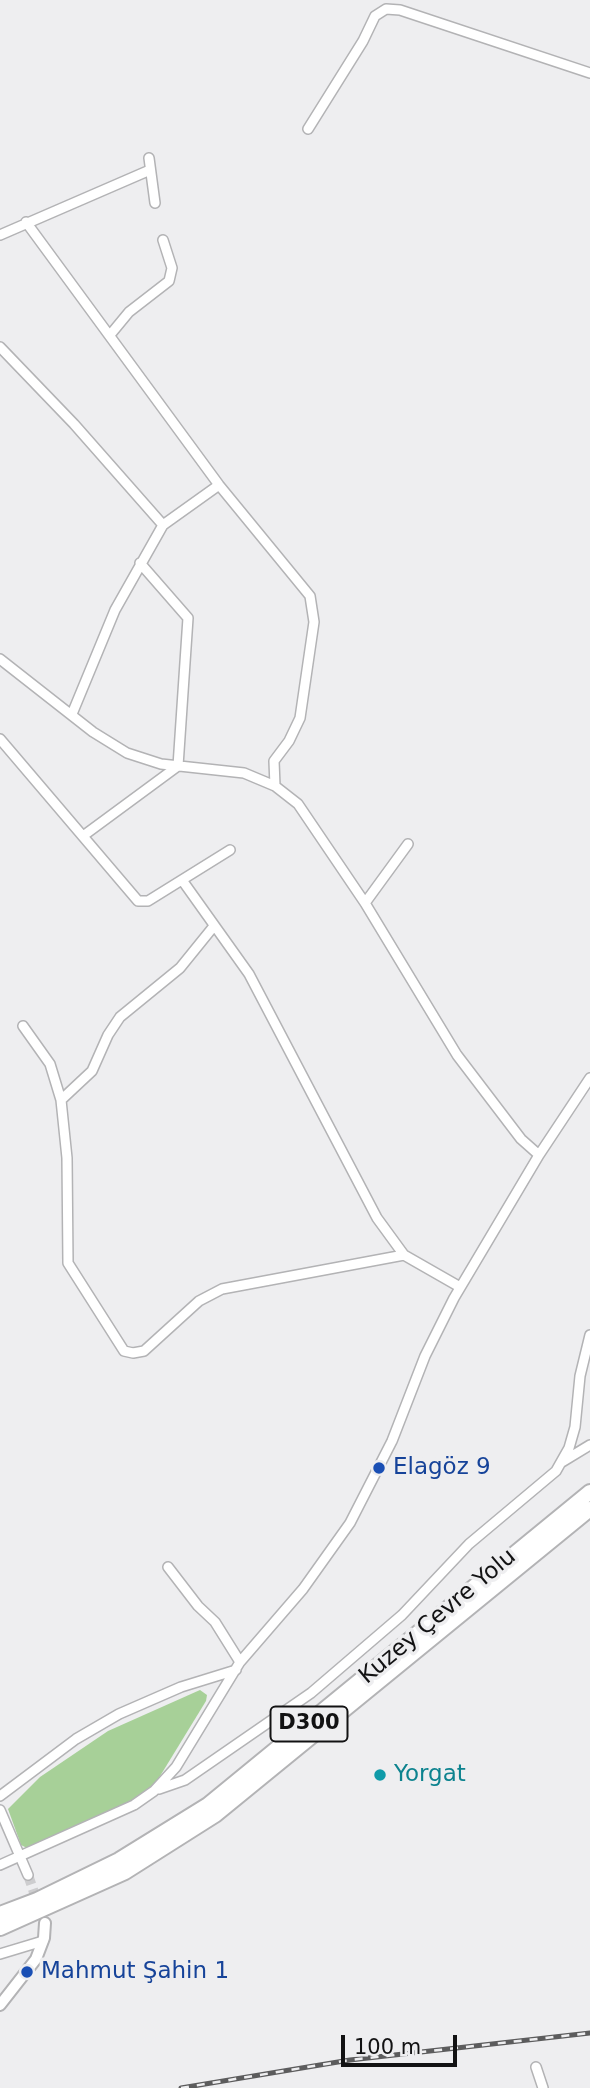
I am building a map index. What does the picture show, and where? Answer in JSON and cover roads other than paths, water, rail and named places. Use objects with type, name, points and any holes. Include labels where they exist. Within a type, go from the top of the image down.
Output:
[{"type":"highway","name":"Kuzey Çevre Yolu","points":[[0,1914],[37,1900],[119,1860],[208,1805],[590,1492]]},
{"type":"highway","name":"Kuzey Çevre Yolu","points":[[0,1928],[125,1872],[215,1815],[590,1509]]},
{"type":"street","points":[[308,129],[363,41],[375,16],[386,9],[400,10],[590,73]]},
{"type":"street","points":[[149,159],[155,203]]},
{"type":"street","points":[[0,235],[150,170]]},
{"type":"street","points":[[26,222],[219,485],[307,590],[314,607],[300,718],[274,761],[275,786]]},
{"type":"street","points":[[110,335],[129,312],[169,281],[172,268],[163,240]]},
{"type":"street","points":[[0,347],[74,424],[163,525]]},
{"type":"street","points":[[72,714],[116,610],[163,525],[219,485]]},
{"type":"street","points":[[83,836],[178,766],[188,618],[140,563]]},
{"type":"street","points":[[0,659],[104,740],[127,753],[178,766],[223,769],[251,775],[275,786],[310,819],[365,903],[457,1055],[521,1139],[539,1155]]},
{"type":"street","points":[[0,739],[138,901],[148,901],[230,850]]},
{"type":"street","points":[[365,903],[408,844]]},
{"type":"street","points":[[182,880],[249,974],[345,1164],[377,1218],[404,1255],[460,1287]]},
{"type":"street","points":[[61,1100],[92,1072],[108,1035],[120,1017],[185,963],[214,926]]},
{"type":"street","points":[[23,1026],[50,1064],[61,1100],[67,1158],[68,1263],[73,1276],[124,1351],[144,1351],[199,1301],[222,1289],[404,1255]]},
{"type":"street","points":[[0,1864],[134,1805],[154,1791],[176,1767],[238,1666],[303,1589],[362,1504],[392,1441],[433,1338],[460,1287],[539,1155],[590,1078]]},
{"type":"street","points":[[561,1463],[575,1427],[580,1376],[590,1335]]},
{"type":"street","points":[[154,1791],[185,1780],[240,1745],[312,1693],[402,1615],[469,1544],[561,1463],[590,1445]]},
{"type":"street","points":[[168,1567],[198,1606],[215,1622],[238,1666]]},
{"type":"street","points":[[0,1796],[76,1739],[120,1714],[181,1686],[238,1666]]},
{"type":"street","points":[[0,1810],[28,1875]]},
{"type":"street","points":[[0,2005],[32,1965],[43,1941],[45,1923]]},
{"type":"street","points":[[0,1954],[43,1941]]},
{"type":"street","points":[[536,2067],[543,2088]]},
{"type":"tunnel","points":[[28,1875],[39,1907]]},
{"type":"railway","points":[[181,2088],[350,2060],[590,2033]]},
{"type":"place","name":"Elagöz 9","points":[[379,1468]]},
{"type":"place","name":"Yorgat","points":[[380,1775]]},
{"type":"place","name":"Mahmut Şahin 1","points":[[27,1972]]}]
